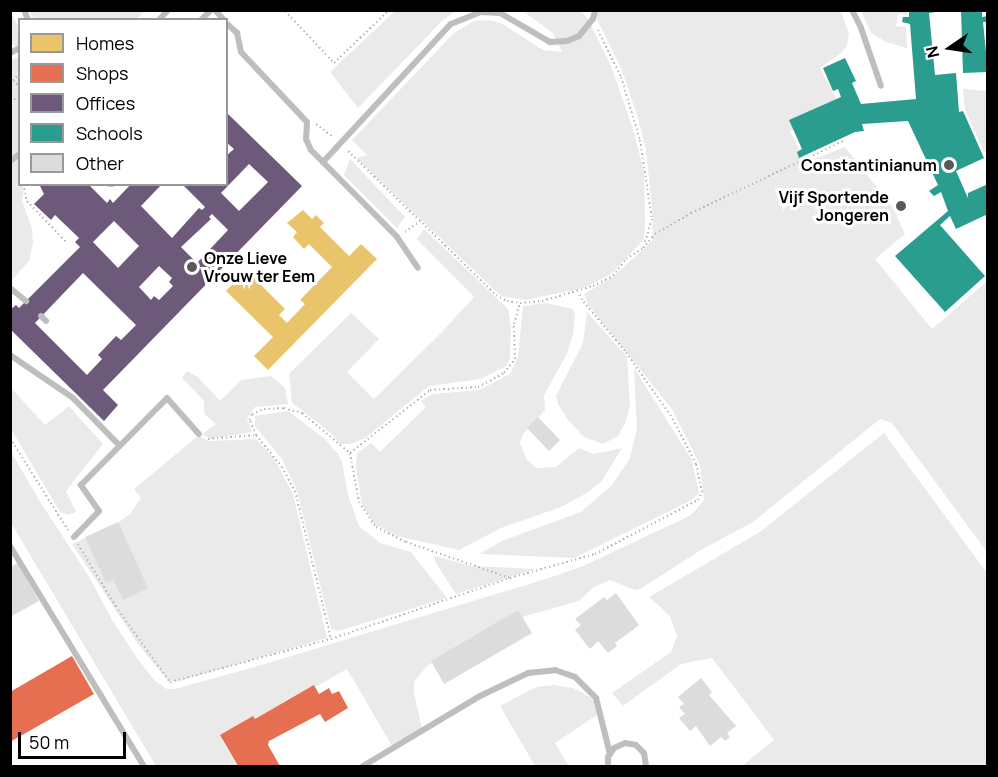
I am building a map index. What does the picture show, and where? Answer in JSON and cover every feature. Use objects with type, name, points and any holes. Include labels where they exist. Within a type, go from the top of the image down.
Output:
[{"type":"lane","points":[[322,162],[451,24],[466,15],[481,12],[500,13],[550,42],[567,41],[579,36],[593,19],[595,10]]},
{"type":"lane","points":[[852,10],[861,28],[880,86]]},
{"type":"lane","points":[[228,24],[237,33],[241,52],[307,122],[306,139],[311,150],[397,237],[418,268]]},
{"type":"lane","points":[[10,288],[26,301]]},
{"type":"lane","points":[[10,355],[73,398],[119,445]]},
{"type":"lane","points":[[74,537],[99,511],[81,485],[167,398],[200,435]]},
{"type":"lane","points":[[10,546],[144,766]]},
{"type":"lane","points":[[363,766],[480,696],[528,673],[555,670],[574,677],[596,698],[610,754],[608,766]]},
{"type":"lane","points":[[610,754],[614,748],[625,743],[636,745],[644,753],[647,765],[655,766]]},
{"type":"path","points":[[275,10],[285,11],[334,63],[389,10]]},
{"type":"path","points":[[593,19],[621,77],[640,140],[652,219],[643,248]]},
{"type":"path","points":[[307,122],[320,125],[339,142],[496,295],[507,301],[520,303],[542,301],[578,292],[613,276],[626,260],[643,248],[655,234],[691,213],[843,141]]},
{"type":"path","points":[[23,186],[27,201],[66,242]]},
{"type":"path","points":[[397,237],[420,221]]},
{"type":"path","points":[[10,438],[118,610],[170,682],[331,639],[510,578],[595,554],[701,496],[696,464],[671,416],[626,351],[582,300],[578,292]]},
{"type":"path","points":[[350,453],[430,390],[478,387],[504,374],[515,359],[514,324],[520,303]]},
{"type":"path","points":[[331,639],[295,491],[274,453],[256,435],[250,420],[252,414],[264,409],[289,409],[302,413],[350,453],[358,502],[376,527],[406,542],[510,578]]},
{"type":"path","points":[[200,435],[210,440],[256,435]]},
{"type":"shaded area","points":[[10,11],[18,26],[18,49],[11,43]]},
{"type":"shaded area","points":[[29,11],[144,11],[138,18],[33,18]]},
{"type":"shaded area","points":[[395,11],[456,11],[442,21],[358,108],[330,72]]},
{"type":"shaded area","points":[[523,11],[581,11],[588,19],[611,66],[632,126],[644,171],[645,221],[644,239],[611,274],[584,288],[525,300],[501,296],[356,158],[367,155],[352,140],[454,33],[474,21],[488,20],[501,23],[543,50],[562,52],[553,33]]},
{"type":"shaded area","points":[[593,11],[841,11],[849,34],[847,46],[820,68],[839,104],[790,131],[806,162],[845,147],[893,208],[905,234],[875,259],[932,329],[987,281],[987,552],[892,423],[880,419],[753,522],[701,550],[640,589],[635,590],[610,580],[594,587],[579,601],[525,616],[428,665],[414,682],[414,693],[422,729],[392,746],[347,669],[222,740],[237,766],[156,766],[11,523],[10,450],[39,500],[91,580],[112,620],[139,661],[155,681],[167,689],[175,689],[265,664],[549,578],[583,566],[681,520],[692,514],[704,500],[700,465],[672,409],[589,306],[584,294],[613,277],[652,241],[653,218],[646,150],[638,118],[621,68]]},
{"type":"shaded area","points":[[861,11],[907,11],[907,15],[898,14],[896,26],[906,27],[907,48],[886,42],[871,33]]},
{"type":"shaded area","points":[[18,57],[18,186],[24,186],[22,201],[32,229],[33,243],[29,261],[11,281],[10,61]]},
{"type":"shaded area","points":[[963,89],[987,91],[987,150],[984,152],[965,109]]},
{"type":"shaded area","points":[[350,159],[405,217],[397,228],[344,175]]},
{"type":"shaded area","points":[[424,229],[508,309],[511,327],[510,358],[506,366],[481,379],[429,386],[365,438],[351,444],[340,444],[331,433],[292,403],[289,374],[351,313],[379,339],[347,372],[374,399],[442,332],[474,297],[417,239]]},
{"type":"shaded area","points":[[546,303],[573,309],[575,316],[573,334],[567,354],[544,395],[545,410],[523,434],[520,443],[527,460],[537,468],[556,467],[579,448],[594,454],[622,448],[601,482],[561,507],[501,528],[459,550],[397,536],[374,524],[362,504],[356,468],[357,453],[371,443],[380,452],[426,407],[421,401],[433,394],[479,390],[510,374],[518,357],[523,306]]},
{"type":"shaded area","points":[[587,312],[627,357],[630,406],[626,421],[618,436],[603,444],[584,437],[568,420],[556,396],[583,343]]},
{"type":"shaded area","points":[[634,368],[692,460],[699,493],[690,501],[574,558],[479,554],[502,541],[581,512],[612,485],[630,458],[637,429]]},
{"type":"shaded area","points":[[187,371],[198,377],[220,401],[241,380],[271,376],[285,388],[288,404],[255,407],[247,419],[252,432],[210,439],[202,434],[216,424],[204,414],[204,401],[182,378]]},
{"type":"shaded area","points":[[10,387],[45,425],[69,406],[103,444],[66,491],[76,512],[69,515],[60,512],[11,429]]},
{"type":"shaded area","points":[[288,411],[325,439],[338,454],[342,462],[348,495],[359,526],[380,543],[411,552],[447,598],[338,631],[331,629],[297,491],[282,459],[255,426],[255,416]]},
{"type":"shaded area","points":[[884,433],[987,573],[987,766],[742,766],[774,740],[712,658],[681,664],[623,706],[612,693],[671,652],[677,636],[670,616],[649,597],[760,532]]},
{"type":"shaded area","points":[[198,436],[210,441],[256,439],[275,460],[293,494],[327,638],[179,681],[168,681],[138,644],[72,544],[119,522],[130,514],[141,498],[134,489]]},
{"type":"shaded area","points":[[435,556],[471,566],[536,569],[456,594],[435,562]]},
{"type":"shaded area","points":[[554,685],[573,688],[590,697],[603,711],[555,743],[569,766],[535,766],[500,706],[536,687]]},
{"type":"building: Homes","points":[[303,210],[312,219],[316,215],[324,223],[320,227],[349,256],[361,244],[377,259],[268,370],[254,356],[273,337],[226,291],[246,270],[285,309],[279,315],[287,323],[305,304],[300,300],[332,267],[309,244],[304,249],[293,237],[297,232],[287,223]]},
{"type":"building: Shops","points":[[72,656],[94,694],[10,742],[10,692]]},
{"type":"building: Shops","points":[[314,685],[319,694],[329,688],[332,694],[339,691],[348,708],[325,722],[320,714],[269,741],[268,745],[280,766],[238,766],[220,735],[253,716],[255,719]]},
{"type":"building: Offices","name":"Onze Lieve Vrouw ter Eem","points":[[228,114],[302,186],[103,390],[118,405],[104,421],[10,329],[10,310],[16,305],[19,308],[80,247],[75,242],[79,238],[55,215],[51,220],[34,204],[44,194],[40,186],[90,186],[107,203],[110,199],[113,203],[129,186],[160,186],[141,206],[172,238],[199,208],[202,210],[205,207],[184,186],[228,186],[221,193],[239,211],[268,182],[249,164],[228,186],[228,154],[234,149],[228,144]],"holes":[[[212,214],[228,230],[197,263],[181,247],[211,219],[209,217]],[[114,221],[139,246],[118,268],[93,242]],[[159,266],[172,278],[169,282],[173,286],[159,300],[154,296],[151,300],[139,287]],[[83,273],[136,325],[121,340],[116,336],[98,355],[102,359],[87,375],[35,323]]]},
{"type":"building: Schools","name":"Constantinianum","points":[[909,10],[948,10],[929,13],[935,75],[956,73],[959,112],[963,111],[984,158],[956,171],[968,198],[968,193],[988,184],[988,214],[956,229],[950,216],[940,225],[985,276],[945,312],[895,256],[948,211],[941,192],[934,196],[929,191],[938,185],[908,121],[862,124],[864,131],[855,132],[799,158],[797,152],[802,149],[789,120],[841,97],[838,89],[833,91],[823,68],[845,58],[856,81],[852,83],[861,104],[916,99],[910,24],[902,22],[903,17],[909,17]]},
{"type":"building: Schools","points":[[961,10],[982,10],[982,17],[988,16],[988,22],[983,22],[988,72],[963,73]]},
{"type":"building: Other","points":[[538,417],[560,440],[549,451],[527,428]]},
{"type":"building: Other","points":[[118,522],[148,588],[123,600],[113,580],[106,583],[85,537]]},
{"type":"building: Other","points":[[18,563],[39,601],[10,617],[10,567]]},
{"type":"building: Other","points":[[616,593],[639,625],[615,643],[617,646],[608,653],[598,641],[590,649],[575,630],[581,625],[575,619],[604,597],[607,600]]},
{"type":"building: Other","points":[[518,610],[532,633],[444,684],[431,661]]},
{"type":"building: Other","points":[[701,678],[712,692],[709,695],[736,726],[727,733],[730,737],[725,741],[721,737],[710,746],[696,726],[690,731],[679,718],[685,714],[679,707],[684,704],[678,697]]},
{"type":"place","name":"Constantinianum","points":[[949,165]]},
{"type":"place","name":"Vijf Sportende Jongeren","points":[[901,206]]},
{"type":"place","name":"Onze Lieve Vrouw ter Eem","points":[[192,267]]}]
